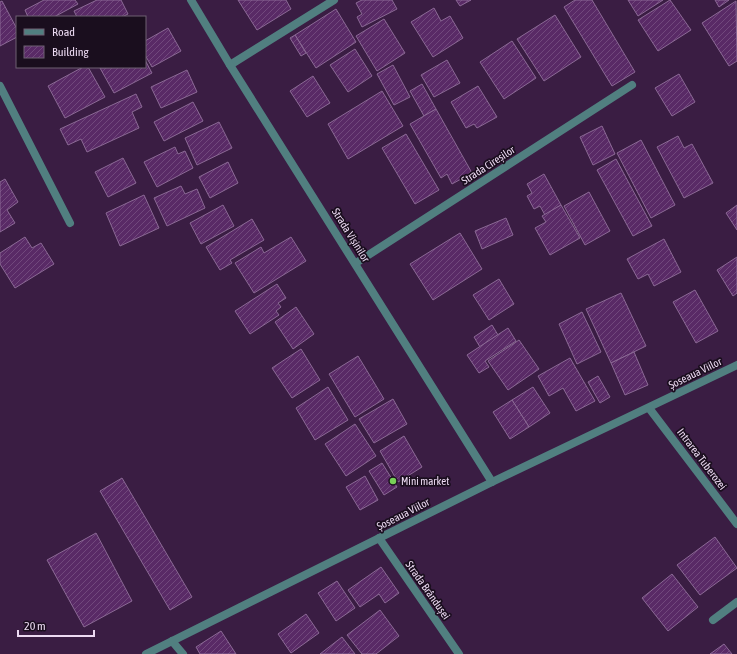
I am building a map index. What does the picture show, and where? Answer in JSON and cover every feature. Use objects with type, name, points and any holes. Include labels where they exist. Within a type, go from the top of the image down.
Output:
[{"type":"street","name":"Strada Vișinilor","points":[[191,0],[492,482]]},
{"type":"street","points":[[230,64],[334,0]]},
{"type":"street","name":"Strada Cireșilor","points":[[356,263],[632,85]]},
{"type":"street","points":[[0,86],[70,223]]},
{"type":"street","name":"Șoseaua Viilor","points":[[146,654],[492,482],[737,365]]},
{"type":"street","name":"Intrarea Tuberozei","points":[[649,408],[737,524]]},
{"type":"street","name":"Strada Brândușei","points":[[379,538],[459,654]]},
{"type":"street","points":[[713,620],[737,602]]},
{"type":"street","points":[[172,641],[183,654]]},
{"type":"building","points":[[44,0],[75,0],[78,4],[56,16],[28,16],[25,10]]},
{"type":"building","points":[[97,0],[121,0],[128,14],[124,16],[76,16],[74,11]]},
{"type":"building","points":[[238,0],[286,0],[291,9],[257,30]]},
{"type":"building","points":[[362,0],[392,0],[397,9],[362,27],[357,17],[362,14],[356,3]]},
{"type":"building","points":[[456,0],[471,0],[460,6]]},
{"type":"building","points":[[575,0],[592,0],[635,72],[612,86],[564,7]]},
{"type":"building","points":[[628,0],[663,0],[638,16]]},
{"type":"building","points":[[670,0],[691,30],[658,51],[638,20]]},
{"type":"building","points":[[715,0],[729,0],[719,7]]},
{"type":"building","points":[[2,1],[16,27],[16,38],[0,46],[0,2]]},
{"type":"building","points":[[736,1],[737,61],[729,66],[702,23]]},
{"type":"building","points":[[434,8],[441,21],[450,16],[463,38],[433,57],[411,22]]},
{"type":"building","points":[[336,9],[356,42],[316,68],[295,35]]},
{"type":"building","points":[[555,15],[581,57],[544,81],[517,39]]},
{"type":"building","points":[[384,19],[405,53],[377,71],[356,36]]},
{"type":"building","points":[[168,28],[181,51],[152,67],[146,57],[146,40]]},
{"type":"building","points":[[295,35],[306,53],[301,56],[290,38]]},
{"type":"building","points":[[512,41],[536,78],[504,99],[480,62]]},
{"type":"building","points":[[355,49],[372,76],[348,92],[330,65]]},
{"type":"building","points":[[447,60],[460,83],[434,97],[421,75]]},
{"type":"building","points":[[146,62],[152,73],[114,93],[100,68],[146,68]]},
{"type":"building","points":[[393,65],[410,97],[394,105],[377,74]]},
{"type":"building","points":[[81,68],[89,68],[105,97],[65,118],[48,86]]},
{"type":"building","points":[[187,70],[197,92],[161,108],[151,87]]},
{"type":"building","points":[[679,74],[695,102],[672,116],[655,88]]},
{"type":"building","points":[[313,76],[330,103],[307,117],[290,91]]},
{"type":"building","points":[[422,84],[436,109],[424,116],[410,91]]},
{"type":"building","points":[[478,86],[497,117],[477,128],[474,124],[466,128],[451,102]]},
{"type":"building","points":[[382,91],[403,126],[348,159],[328,124]]},
{"type":"building","points":[[136,94],[142,107],[132,112],[139,128],[87,152],[81,139],[68,145],[60,129]]},
{"type":"building","points":[[193,102],[203,121],[164,141],[154,122]]},
{"type":"building","points":[[436,109],[472,173],[452,184],[447,174],[441,178],[410,124]]},
{"type":"building","points":[[219,122],[232,148],[197,165],[185,138]]},
{"type":"building","points":[[602,126],[615,154],[593,165],[580,137]]},
{"type":"building","points":[[406,134],[439,190],[415,204],[382,148]]},
{"type":"building","points":[[678,136],[684,148],[692,144],[713,183],[684,198],[657,147]]},
{"type":"building","points":[[641,140],[675,205],[651,218],[617,153]]},
{"type":"building","points":[[175,147],[178,154],[185,151],[193,168],[157,187],[144,162]]},
{"type":"building","points":[[123,158],[136,183],[108,197],[95,172]]},
{"type":"building","points":[[616,159],[652,226],[633,236],[597,170]]},
{"type":"building","points":[[228,162],[238,183],[210,198],[199,177]]},
{"type":"building","points":[[544,174],[561,205],[545,215],[540,206],[534,209],[527,196],[532,193],[527,184]]},
{"type":"building","points":[[5,179],[18,202],[7,210],[15,223],[0,232],[0,182]]},
{"type":"building","points":[[181,186],[185,194],[197,189],[205,208],[167,226],[154,198]]},
{"type":"building","points":[[589,192],[610,231],[585,245],[564,206]]},
{"type":"building","points":[[144,195],[159,228],[120,246],[106,213]]},
{"type":"building","points":[[223,205],[234,226],[201,244],[190,223]]},
{"type":"building","points":[[561,205],[580,238],[550,255],[535,228],[546,222],[542,216]]},
{"type":"building","points":[[737,205],[737,230],[726,213]]},
{"type":"building","points":[[506,218],[513,235],[482,249],[475,231]]},
{"type":"building","points":[[252,219],[264,240],[230,260],[232,263],[220,270],[206,247]]},
{"type":"building","points":[[460,233],[482,269],[433,300],[410,264]]},
{"type":"building","points":[[25,237],[32,248],[41,243],[54,264],[15,288],[0,264],[0,253]]},
{"type":"building","points":[[291,237],[306,261],[254,293],[235,263],[261,247],[264,253]]},
{"type":"building","points":[[664,239],[681,272],[654,286],[648,274],[638,279],[627,259]]},
{"type":"building","points":[[737,257],[737,293],[733,296],[717,270]]},
{"type":"building","points":[[499,279],[514,304],[489,320],[473,295]]},
{"type":"building","points":[[277,284],[286,298],[278,303],[281,307],[276,311],[279,315],[250,334],[235,311]]},
{"type":"building","points":[[695,290],[718,331],[696,343],[673,302]]},
{"type":"building","points":[[621,293],[646,346],[611,363],[586,309]]},
{"type":"building","points":[[296,307],[314,334],[293,349],[275,322]]},
{"type":"building","points":[[582,312],[601,352],[577,364],[559,324]]},
{"type":"building","points":[[492,325],[498,335],[480,347],[474,337]]},
{"type":"building","points":[[508,328],[516,341],[485,361],[489,367],[479,373],[467,355]]},
{"type":"building","points":[[519,340],[539,369],[508,390],[488,361]]},
{"type":"building","points":[[301,349],[320,380],[292,398],[272,368]]},
{"type":"building","points":[[634,352],[648,385],[625,395],[611,363]]},
{"type":"building","points":[[358,356],[384,399],[355,417],[329,374]]},
{"type":"building","points":[[570,358],[595,401],[576,411],[563,388],[549,396],[538,376]]},
{"type":"building","points":[[598,376],[610,397],[600,403],[588,382]]},
{"type":"building","points":[[328,387],[348,420],[315,440],[296,408]]},
{"type":"building","points":[[533,387],[550,413],[529,427],[512,400]]},
{"type":"building","points":[[393,399],[407,424],[374,443],[359,419]]},
{"type":"building","points":[[512,400],[529,427],[510,439],[493,412]]},
{"type":"building","points":[[355,424],[376,456],[346,476],[325,444]]},
{"type":"building","points":[[404,436],[422,467],[398,482],[380,451]]},
{"type":"building","points":[[382,463],[397,487],[384,495],[369,471]]},
{"type":"building","points":[[365,476],[378,500],[360,510],[346,487]]},
{"type":"building","points":[[122,478],[192,597],[170,610],[100,491]]},
{"type":"building","points":[[96,533],[132,601],[84,627],[47,560]]},
{"type":"building","points":[[715,537],[737,568],[700,595],[677,565]]},
{"type":"building","points":[[381,567],[399,593],[385,603],[379,594],[360,607],[348,590]]},
{"type":"building","points":[[672,574],[698,607],[668,631],[642,598]]},
{"type":"building","points":[[337,581],[355,608],[336,621],[318,593]]},
{"type":"building","points":[[380,610],[399,636],[376,654],[362,654],[347,635]]},
{"type":"building","points":[[306,614],[319,633],[291,653],[278,634]]},
{"type":"building","points":[[221,631],[236,654],[200,654],[196,647]]},
{"type":"building","points":[[342,637],[355,654],[320,654]]},
{"type":"building","points":[[724,644],[732,654],[710,654]]},
{"type":"place","name":"Mini market","points":[[393,481]]}]
